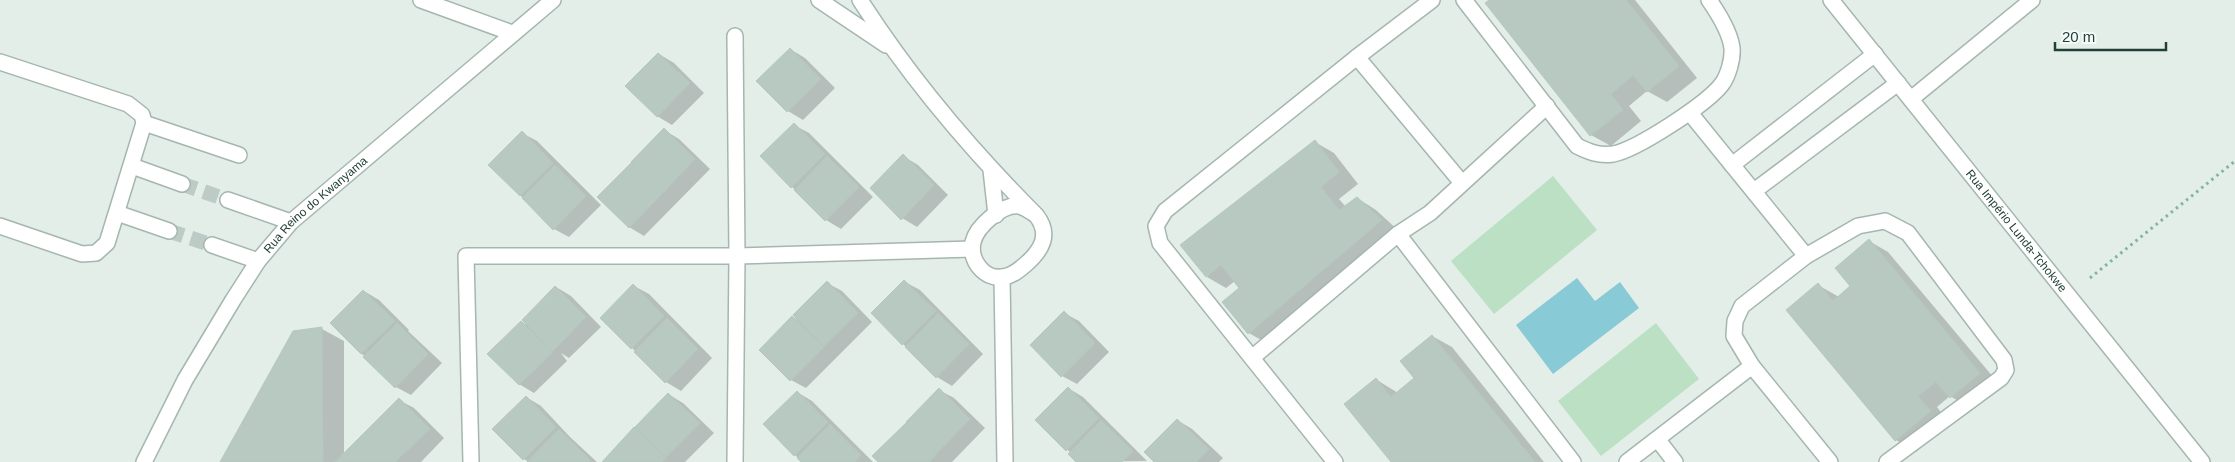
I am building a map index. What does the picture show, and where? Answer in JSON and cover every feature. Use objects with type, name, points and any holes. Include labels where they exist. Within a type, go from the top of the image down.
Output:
[{"type":"street","points":[[421,0],[512,33]]},
{"type":"street","name":"Rua Reino do Kwanyama","points":[[144,462],[185,380],[258,261],[291,222],[553,0]]},
{"type":"street","points":[[819,0],[892,50]]},
{"type":"street","points":[[860,0],[892,50],[991,170],[1036,215],[1042,222],[1044,239],[1041,248],[1021,269],[1002,277],[993,276],[977,266],[972,249],[974,237],[996,215],[1012,207],[1021,206],[1036,215]]},
{"type":"street","points":[[1335,462],[1160,243],[1156,226],[1165,211],[1357,56],[1432,0]]},
{"type":"street","points":[[1464,0],[1547,106],[1564,133],[1576,146],[1595,154],[1612,154],[1630,149],[1690,113],[1722,84],[1730,65],[1732,48],[1727,31],[1709,0]]},
{"type":"street","name":"Rua Império Lunda-Tchokwe","points":[[1831,0],[2202,462]]},
{"type":"street","points":[[1911,99],[2032,0]]},
{"type":"street","points":[[735,36],[737,256],[735,462]]},
{"type":"street","points":[[1732,165],[1875,54]]},
{"type":"street","points":[[1357,56],[1462,183]]},
{"type":"street","points":[[0,62],[128,104],[142,115],[144,124],[107,243],[96,253],[89,255],[0,226]]},
{"type":"street","points":[[1754,191],[1898,83]]},
{"type":"street","points":[[1253,357],[1398,234],[1430,212],[1547,106]]},
{"type":"street","points":[[1690,113],[1806,256]]},
{"type":"street","points":[[144,124],[239,155]]},
{"type":"street","points":[[132,166],[182,184]]},
{"type":"street","points":[[991,170],[996,215]]},
{"type":"street","points":[[228,200],[291,222]]},
{"type":"street","points":[[117,213],[169,230]]},
{"type":"street","points":[[1830,462],[1752,366],[1734,336],[1735,321],[1742,306],[1806,256],[1858,226],[1885,221],[1908,233],[2004,360],[2006,370],[2001,378],[1887,462]]},
{"type":"street","points":[[1398,234],[1573,462]]},
{"type":"street","points":[[212,245],[258,261]]},
{"type":"street","points":[[471,462],[466,256],[737,256],[972,249]]},
{"type":"street","points":[[1002,277],[1006,462]]},
{"type":"street","points":[[1627,462],[1752,366]]},
{"type":"street","points":[[1658,440],[1675,462]]},
{"type":"path","points":[[2068,295],[2235,161]]},
{"type":"green space","points":[[1553,176],[1597,230],[1494,314],[1451,261]]},
{"type":"green space","points":[[1656,323],[1699,379],[1601,456],[1558,401]]},
{"type":"water","points":[[1577,278],[1595,301],[1620,282],[1639,308],[1553,374],[1516,325]]},
{"type":"building","points":[[1489,0],[1626,0],[1679,66],[1647,92],[1633,75],[1611,94],[1623,110],[1590,136],[1485,3]]},
{"type":"building","points":[[790,48],[821,79],[787,112],[756,81]]},
{"type":"building","points":[[658,53],[690,83],[657,117],[625,86]]},
{"type":"building","points":[[794,123],[825,154],[791,188],[760,156]]},
{"type":"building","points":[[664,128],[695,159],[662,194],[631,162]]},
{"type":"building","points":[[522,131],[553,163],[520,196],[488,165]]},
{"type":"building","points":[[1315,140],[1339,172],[1321,187],[1339,210],[1357,197],[1382,220],[1248,334],[1222,302],[1239,288],[1221,265],[1206,277],[1180,245]]},
{"type":"building","points":[[903,154],[934,185],[901,220],[870,188]]},
{"type":"building","points":[[827,156],[859,187],[825,221],[794,190]]},
{"type":"building","points":[[631,163],[662,194],[629,228],[597,197]]},
{"type":"building","points":[[555,165],[586,196],[553,230],[522,198]]},
{"type":"building","points":[[1869,239],[1980,373],[1950,398],[1936,382],[1918,396],[1931,411],[1895,441],[1786,310],[1818,283],[1833,301],[1850,286],[1835,268]]},
{"type":"building","points":[[904,280],[936,311],[902,345],[871,313]]},
{"type":"building","points":[[827,281],[858,313],[824,346],[793,315]]},
{"type":"building","points":[[633,284],[664,316],[631,349],[600,318]]},
{"type":"building","points":[[555,286],[586,317],[553,351],[522,320]]},
{"type":"building","points":[[363,290],[395,321],[361,354],[330,323]]},
{"type":"building","points":[[1064,311],[1095,343],[1061,377],[1030,345]]},
{"type":"building","points":[[938,313],[969,344],[936,378],[905,347]]},
{"type":"building","points":[[792,316],[824,347],[790,381],[759,350]]},
{"type":"building","points":[[667,318],[698,349],[665,383],[634,352]]},
{"type":"building","points":[[521,321],[553,352],[519,385],[487,354]]},
{"type":"building","points":[[397,323],[428,354],[395,388],[363,357]]},
{"type":"building","points":[[322,327],[323,462],[220,462],[293,331]]},
{"type":"building","points":[[1432,335],[1535,462],[1391,462],[1344,404],[1376,378],[1391,397],[1414,378],[1400,361]]},
{"type":"building","points":[[1068,387],[1099,418],[1066,451],[1035,420]]},
{"type":"building","points":[[939,388],[970,419],[937,453],[906,422]]},
{"type":"building","points":[[797,391],[828,422],[794,456],[763,424]]},
{"type":"building","points":[[668,393],[700,423],[666,457],[635,427]]},
{"type":"building","points":[[526,396],[556,427],[523,460],[492,429]]},
{"type":"building","points":[[399,398],[430,429],[395,462],[365,432]]},
{"type":"building","points":[[1177,419],[1209,449],[1196,462],[1154,462],[1144,452]]},
{"type":"building","points":[[1101,420],[1133,451],[1122,462],[1076,462],[1068,454]]},
{"type":"building","points":[[906,423],[937,454],[929,462],[878,462],[872,456]]},
{"type":"building","points":[[830,424],[861,455],[855,462],[801,462],[797,458]]},
{"type":"building","points":[[634,427],[666,458],[662,462],[602,462]]},
{"type":"building","points":[[559,429],[590,460],[589,462],[527,462]]},
{"type":"building","points":[[365,432],[395,462],[335,462]]},
{"type":"tunnel","points":[[182,184],[228,200]]},
{"type":"tunnel","points":[[169,231],[212,245]]}]
